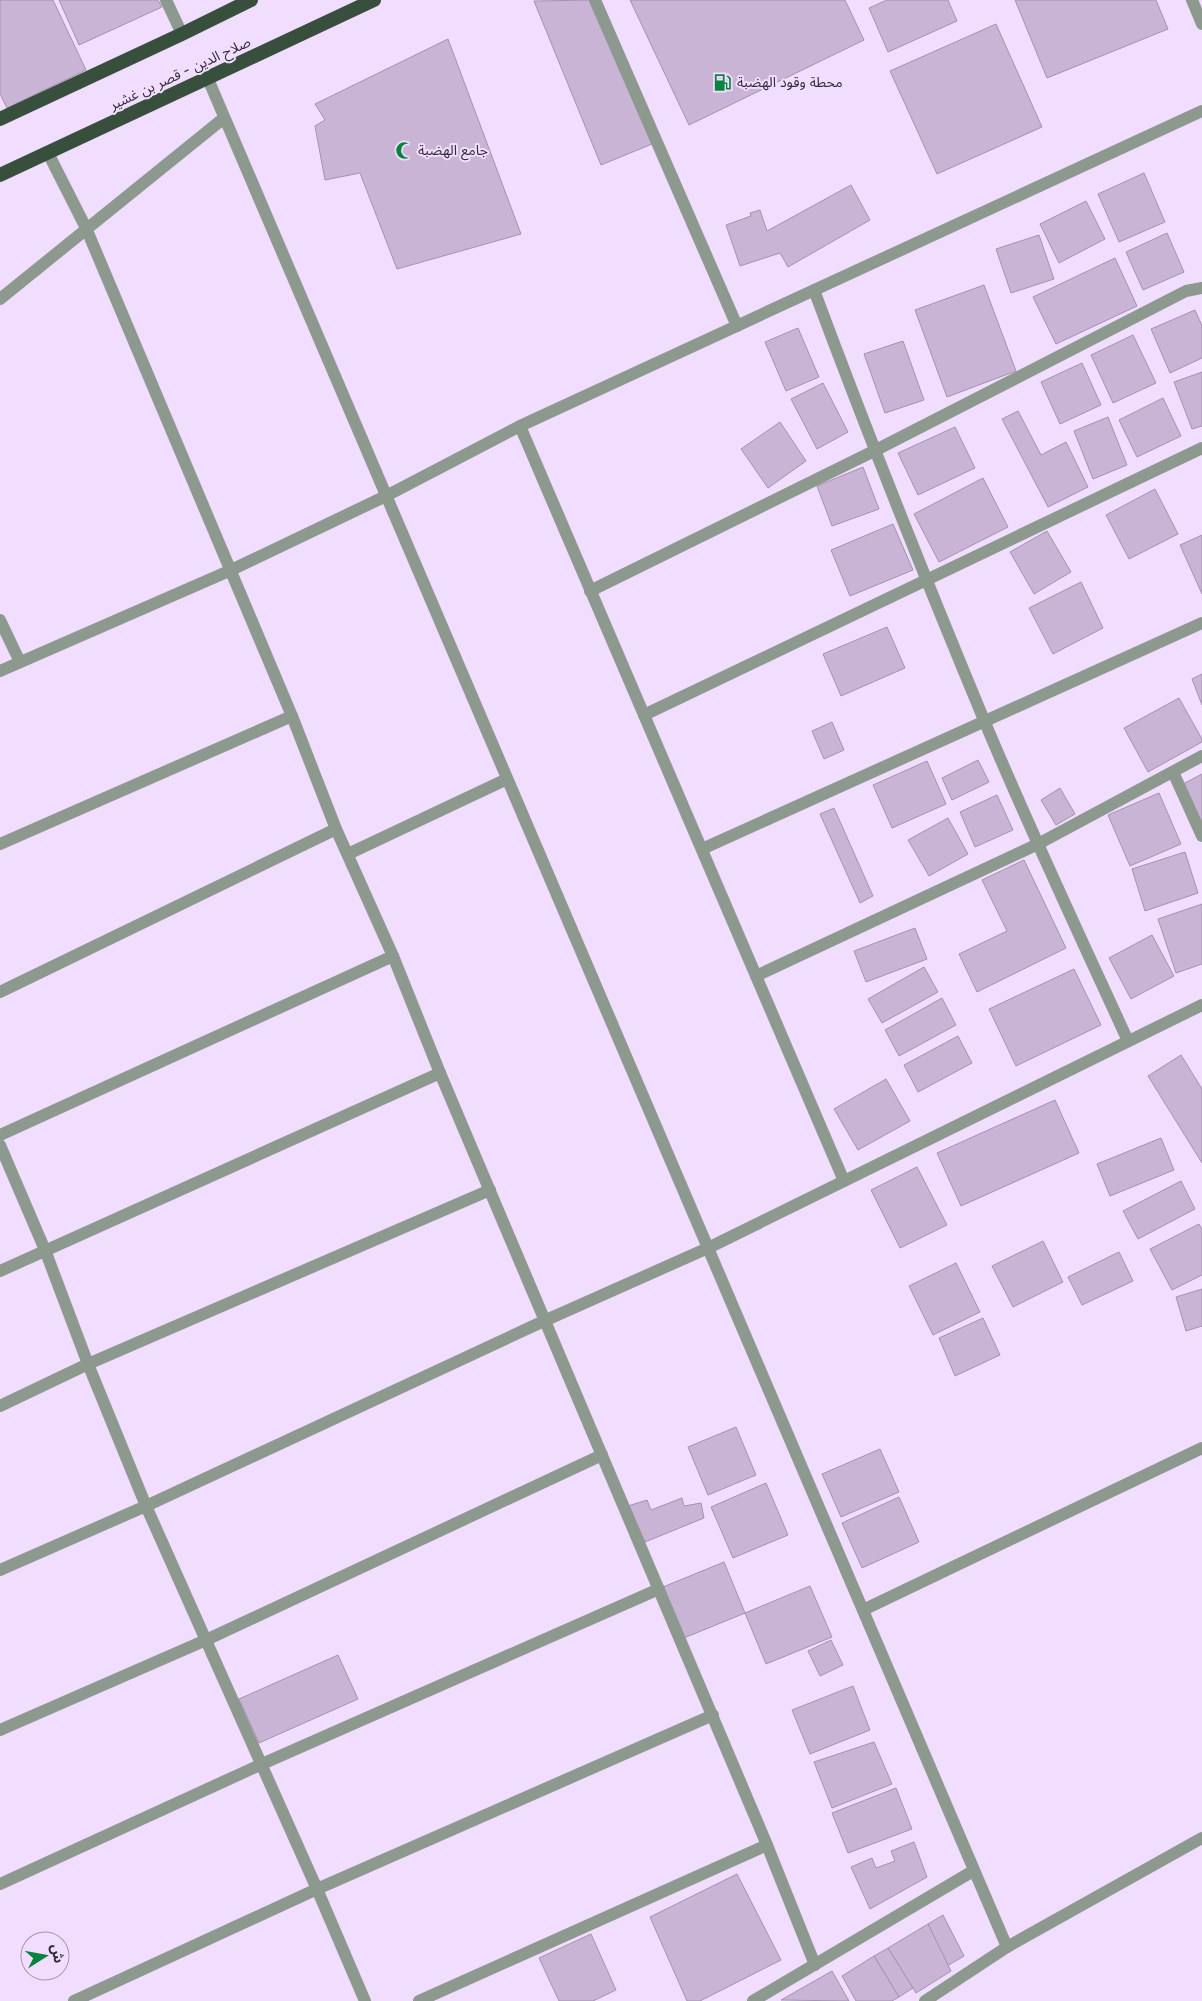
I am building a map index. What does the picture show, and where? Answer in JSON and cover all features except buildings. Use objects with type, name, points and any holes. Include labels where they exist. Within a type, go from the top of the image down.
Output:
[{"type":"highway","points":[[0,119],[251,0]]},
{"type":"highway","name":"صلاح الدين - قصر بن غشير","points":[[0,175],[374,0]]},
{"type":"street","points":[[166,0],[182,34]]},
{"type":"street","points":[[595,0],[737,326]]},
{"type":"street","points":[[1192,0],[1202,24]]},
{"type":"street","points":[[208,78],[1006,1947]]},
{"type":"street","points":[[0,671],[229,571],[386,496],[520,426],[1202,111]]},
{"type":"street","points":[[0,299],[224,118]]},
{"type":"street","points":[[48,153],[86,228],[229,571],[292,716],[336,829],[393,956],[544,1321],[713,1715],[815,1965]]},
{"type":"street","points":[[590,590],[874,451],[1186,291],[1202,288]]},
{"type":"street","points":[[814,290],[874,451],[984,721],[1128,1041]]},
{"type":"street","points":[[520,426],[844,1182]]},
{"type":"street","points":[[644,715],[1202,448]]},
{"type":"street","points":[[0,620],[20,662]]},
{"type":"street","points":[[702,848],[1202,623]]},
{"type":"street","points":[[0,844],[292,716]]},
{"type":"street","points":[[756,976],[1038,844],[1202,756]]},
{"type":"street","points":[[1173,772],[1202,836]]},
{"type":"street","points":[[348,854],[508,779]]},
{"type":"street","points":[[0,992],[336,829]]},
{"type":"street","points":[[0,1135],[393,956]]},
{"type":"street","points":[[0,1570],[146,1506],[544,1321],[708,1248],[1202,1004]]},
{"type":"street","points":[[0,1271],[440,1073]]},
{"type":"street","points":[[0,1145],[46,1250],[88,1364],[146,1506],[262,1764],[365,2001]]},
{"type":"street","points":[[0,1406],[88,1364],[490,1190]]},
{"type":"street","points":[[863,1610],[1202,1448]]},
{"type":"street","points":[[0,1730],[206,1640],[602,1455]]},
{"type":"street","points":[[0,1884],[262,1764],[659,1588]]},
{"type":"street","points":[[74,2001],[317,1889],[713,1715]]},
{"type":"street","points":[[925,2001],[1006,1947],[1202,1838]]},
{"type":"street","points":[[419,2001],[767,1845]]},
{"type":"street","points":[[753,2001],[973,1871]]},
{"type":"place","name":"محطة وقود الهضبة","points":[[723,82]]},
{"type":"place","name":"جامع الهضبة","points":[[404,150]]}]
